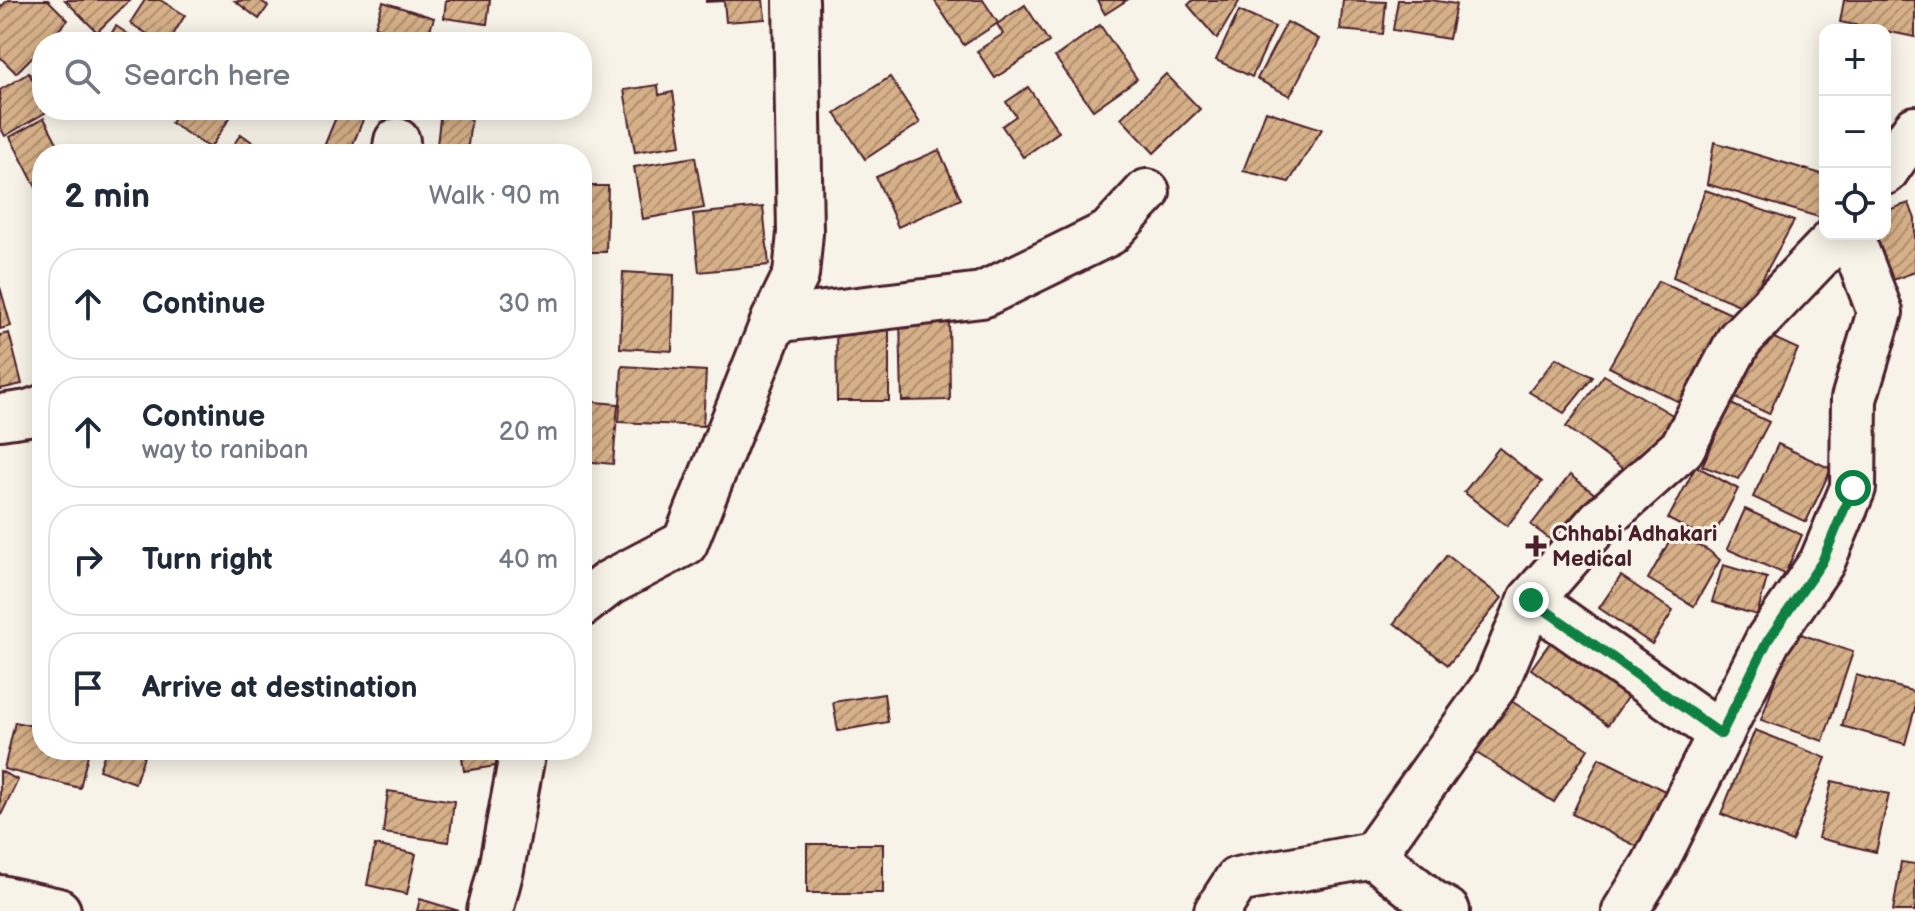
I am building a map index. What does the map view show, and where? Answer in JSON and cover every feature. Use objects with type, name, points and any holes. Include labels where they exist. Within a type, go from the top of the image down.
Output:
[{"type":"street","points":[[592,596],[609,583],[685,543],[774,320],[796,275],[800,233],[796,0]]},
{"type":"street","points":[[1888,168],[1915,129]]},
{"type":"street","points":[[774,320],[982,295],[1109,233],[1147,192]]},
{"type":"street","points":[[1217,911],[1237,880],[1373,855],[1496,683],[1531,600],[1600,521],[1682,448],[1739,340],[1834,240]]},
{"type":"street","points":[[1625,911],[1654,865],[1768,640],[1822,562],[1853,488],[1854,399],[1880,312],[1852,240]]},
{"type":"street","points":[[0,417],[32,412]]},
{"type":"street","points":[[1531,600],[1721,734]]},
{"type":"street","points":[[490,911],[521,760]]},
{"type":"street","points":[[1373,855],[1431,902],[1447,911]]},
{"type":"street","points":[[0,898],[58,911]]},
{"type":"building","points":[[8,0],[48,0],[68,20],[57,32],[32,32],[32,57],[16,73],[0,57],[0,8]]},
{"type":"building","points":[[65,0],[130,0],[97,32]]},
{"type":"building","points":[[145,0],[160,0],[185,15],[175,32],[144,32],[130,23]]},
{"type":"building","points":[[260,0],[268,6],[259,19],[235,1]]},
{"type":"building","points":[[446,0],[490,0],[487,24],[444,18]]},
{"type":"building","points":[[706,0],[763,0],[765,19],[726,22],[724,1]]},
{"type":"building","points":[[934,0],[983,0],[998,23],[964,45]]},
{"type":"building","points":[[1097,0],[1127,0],[1105,14]]},
{"type":"building","points":[[1193,0],[1240,0],[1217,39],[1188,5]]},
{"type":"building","points":[[1343,0],[1386,2],[1383,34],[1340,30]]},
{"type":"building","points":[[1398,0],[1456,4],[1449,39],[1393,30]]},
{"type":"building","points":[[1844,0],[1915,0],[1915,37],[1891,32],[1891,24],[1840,22]]},
{"type":"building","points":[[383,2],[434,18],[429,32],[392,32],[375,27]]},
{"type":"building","points":[[1025,5],[1049,42],[995,78],[977,51],[1003,34],[997,24]]},
{"type":"building","points":[[1239,11],[1275,27],[1252,77],[1216,60]]},
{"type":"building","points":[[1287,22],[1319,39],[1290,96],[1257,79]]},
{"type":"building","points":[[1100,25],[1137,79],[1093,110],[1055,57]]},
{"type":"building","points":[[29,73],[32,78],[33,120],[5,136],[0,127],[0,90]]},
{"type":"building","points":[[1166,74],[1200,109],[1154,153],[1121,118]]},
{"type":"building","points":[[890,77],[920,123],[865,159],[835,113]]},
{"type":"building","points":[[658,85],[659,95],[673,92],[681,145],[635,152],[624,90]]},
{"type":"building","points":[[1028,87],[1059,132],[1023,157],[1002,126],[1016,116],[1006,102]]},
{"type":"building","points":[[1266,111],[1322,129],[1289,182],[1243,171]]},
{"type":"building","points":[[45,120],[58,144],[32,144],[32,180],[10,137]]},
{"type":"building","points":[[173,120],[228,120],[213,144],[204,144],[171,123]]},
{"type":"building","points":[[335,120],[363,120],[353,144],[325,144]]},
{"type":"building","points":[[440,120],[471,120],[468,144],[437,144]]},
{"type":"building","points":[[241,134],[255,144],[234,144]]},
{"type":"building","points":[[1714,142],[1819,173],[1819,217],[1707,184]]},
{"type":"building","points":[[939,150],[961,199],[898,227],[876,177]]},
{"type":"building","points":[[695,157],[704,208],[643,219],[634,167]]},
{"type":"building","points":[[592,186],[608,186],[606,252],[592,252]]},
{"type":"building","points":[[1705,190],[1794,221],[1746,308],[1673,277]]},
{"type":"building","points":[[1909,203],[1915,219],[1915,272],[1890,281],[1876,240],[1891,240],[1891,209]]},
{"type":"building","points":[[763,207],[769,265],[699,272],[693,214]]},
{"type":"building","points":[[623,272],[674,275],[672,351],[620,348]]},
{"type":"building","points":[[1658,281],[1740,318],[1687,406],[1609,367]]},
{"type":"building","points":[[0,287],[11,326],[0,329]]},
{"type":"building","points":[[949,319],[950,400],[902,401],[900,320]]},
{"type":"building","points":[[836,322],[889,323],[889,401],[837,401]]},
{"type":"building","points":[[9,333],[22,384],[0,389],[0,335]]},
{"type":"building","points":[[1763,333],[1798,349],[1769,414],[1733,397]]},
{"type":"building","points":[[1556,358],[1593,377],[1564,413],[1529,392]]},
{"type":"building","points":[[622,366],[706,371],[703,426],[619,422]]},
{"type":"building","points":[[1604,375],[1676,417],[1633,476],[1566,427]]},
{"type":"building","points":[[592,402],[618,404],[613,464],[592,462]]},
{"type":"building","points":[[1731,404],[1769,422],[1739,479],[1702,466]]},
{"type":"building","points":[[1778,444],[1831,469],[1806,522],[1753,497]]},
{"type":"building","points":[[1499,448],[1542,482],[1507,526],[1464,492]]},
{"type":"building","points":[[1696,466],[1738,489],[1711,541],[1668,519]]},
{"type":"building","points":[[1570,475],[1596,495],[1558,545],[1531,525]]},
{"type":"building","points":[[1745,509],[1802,535],[1785,574],[1727,549]]},
{"type":"building","points":[[1674,533],[1708,550],[1720,560],[1694,606],[1648,579]]},
{"type":"building","points":[[1447,555],[1502,598],[1448,665],[1394,623]]},
{"type":"building","points":[[1723,565],[1767,578],[1757,615],[1712,602]]},
{"type":"building","points":[[1621,576],[1673,611],[1652,644],[1599,608]]},
{"type":"building","points":[[1792,631],[1853,652],[1823,741],[1761,720]]},
{"type":"building","points":[[1552,640],[1628,696],[1608,725],[1531,669]]},
{"type":"building","points":[[1856,675],[1915,692],[1915,708],[1905,744],[1842,726]]},
{"type":"building","points":[[884,694],[888,722],[838,731],[833,702]]},
{"type":"building","points":[[1508,699],[1588,749],[1554,802],[1475,752]]},
{"type":"building","points":[[15,722],[32,726],[32,760],[87,760],[80,788],[4,769]]},
{"type":"building","points":[[1755,730],[1826,758],[1792,842],[1721,814]]},
{"type":"building","points":[[1599,758],[1667,792],[1640,848],[1572,814]]},
{"type":"building","points":[[102,760],[143,760],[135,783],[99,770]]},
{"type":"building","points":[[462,760],[515,760],[515,763],[464,771]]},
{"type":"building","points":[[0,771],[18,780],[0,817]]},
{"type":"building","points":[[1832,781],[1889,794],[1876,852],[1818,838]]},
{"type":"building","points":[[388,791],[454,801],[449,842],[383,833]]},
{"type":"building","points":[[807,844],[883,844],[883,893],[807,893]]},
{"type":"building","points":[[375,845],[416,854],[407,894],[367,885]]},
{"type":"building","points":[[1901,862],[1915,864],[1915,911],[1893,911]]},
{"type":"building","points":[[420,899],[459,911],[417,911]]},
{"type":"place","name":"Chhabi Adhakari Medical","points":[[1536,546]]},
{"type":"route","points":[[1531,600],[1721,734],[1768,640],[1822,562],[1853,488]]}]
